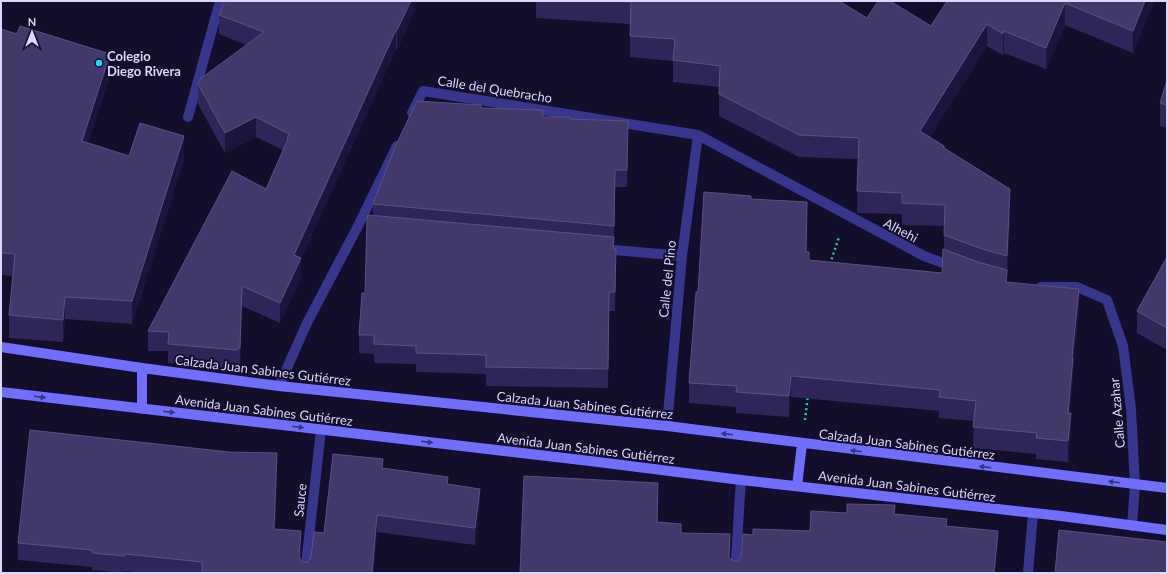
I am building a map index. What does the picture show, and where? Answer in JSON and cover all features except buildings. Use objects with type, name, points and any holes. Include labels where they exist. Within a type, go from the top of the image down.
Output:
[{"type":"street","points":[[188,117],[220,1]]},
{"type":"street","name":"Calle del Quebracho","points":[[409,119],[423,91],[698,135]]},
{"type":"street","points":[[279,386],[307,323],[362,227],[402,134]]},
{"type":"street","name":"Alhehi","points":[[698,135],[924,256],[966,272]]},
{"type":"street","name":"Calle del Pino","points":[[667,426],[682,256],[698,135]]},
{"type":"street","points":[[595,248],[682,256]]},
{"type":"street","name":"Calle Azahar","points":[[1032,287],[1077,287],[1107,300],[1123,346],[1131,409],[1135,485],[1132,526]]},
{"type":"street","name":"Calzada Juan Sabines Gutiérrez","points":[[1,347],[142,368],[279,386],[667,426],[802,444],[1167,488]]},
{"type":"street","points":[[142,368],[142,409]]},
{"type":"street","name":"Avenida Juan Sabines Gutiérrez","points":[[1,392],[1167,530]]},
{"type":"street","name":"Sauce","points":[[305,573],[321,430]]},
{"type":"street","points":[[797,486],[802,444]]},
{"type":"street","points":[[735,573],[741,480]]},
{"type":"street","points":[[1028,573],[1033,513]]},
{"type":"path","points":[[829,268],[846,215]]},
{"type":"path","points":[[802,444],[809,390]]},
{"type":"place","name":"Colegio Diego Rivera","points":[[99,63]]}]
